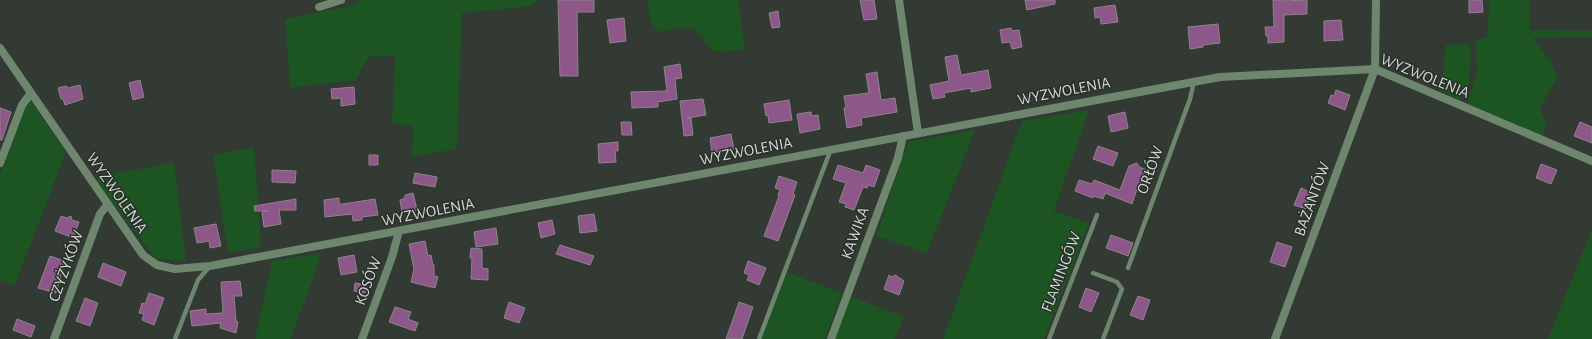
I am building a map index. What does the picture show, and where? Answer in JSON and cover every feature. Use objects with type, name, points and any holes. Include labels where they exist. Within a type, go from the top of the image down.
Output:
[{"type":"street","points":[[319,6],[342,0]]},
{"type":"street","points":[[899,0],[918,133]]},
{"type":"street","name":"BAŻANTÓW","points":[[1275,339],[1375,69],[1376,0]]},
{"type":"street","name":"WYZWOLENIA","points":[[0,48],[143,255],[157,265],[175,269],[210,266],[1220,77],[1375,69],[1592,161]]},
{"type":"street","points":[[0,163],[22,105],[31,93]]},
{"type":"street","name":"KAWIKA","points":[[831,339],[898,158],[903,136]]},
{"type":"street","name":"CZYŻYKÓW","points":[[54,339],[100,214],[108,204]]},
{"type":"street","name":"KOSÓW","points":[[362,339],[400,231]]},
{"type":"lane","name":"ORŁÓW","points":[[1128,268],[1190,99],[1194,81]]},
{"type":"lane","points":[[759,339],[831,150]]},
{"type":"lane","name":"FLAMINGÓW","points":[[1049,339],[1097,215]]},
{"type":"lane","points":[[175,339],[198,280],[210,266]]},
{"type":"lane","points":[[1093,273],[1117,282],[1122,289],[1103,339]]},
{"type":"green space","points":[[361,0],[539,0],[531,6],[462,13],[457,149],[412,157],[413,126],[392,123],[395,56],[368,57],[356,80],[290,88],[285,19],[350,6]]},
{"type":"green space","points":[[647,0],[738,0],[745,49],[722,52],[710,50],[702,37],[693,29],[681,28],[658,32],[650,20]]},
{"type":"green space","points":[[1489,0],[1529,0],[1530,30],[1592,31],[1592,37],[1533,38],[1550,60],[1557,78],[1540,108],[1546,124],[1543,136],[1467,104],[1477,71],[1475,42],[1488,36]]},
{"type":"green space","points":[[1468,44],[1471,50],[1469,85],[1460,101],[1438,89],[1441,87],[1446,45]]},
{"type":"green space","points":[[30,100],[66,152],[15,285],[0,280],[0,174],[24,108]]},
{"type":"green space","points":[[1089,110],[1054,211],[1089,223],[1044,339],[943,339],[1022,121]]},
{"type":"green space","points":[[975,130],[927,253],[876,236],[908,142]]},
{"type":"green space","points":[[254,147],[261,247],[228,253],[213,155]]},
{"type":"green space","points":[[174,162],[186,261],[156,259],[98,184],[98,177]]},
{"type":"green space","points":[[1592,229],[1592,339],[1548,339]]},
{"type":"green space","points":[[322,253],[291,339],[255,339],[272,261]]},
{"type":"green space","points":[[787,272],[842,293],[825,339],[762,339]]},
{"type":"green space","points":[[851,296],[904,317],[895,339],[835,339]]},
{"type":"building","points":[[558,0],[594,0],[594,12],[577,12],[578,76],[560,76]]},
{"type":"building","points":[[860,0],[874,0],[877,19],[864,20]]},
{"type":"building","points":[[1025,0],[1055,0],[1055,4],[1027,10]]},
{"type":"building","points":[[1273,0],[1307,0],[1307,14],[1284,15],[1284,42],[1268,43],[1268,36],[1266,36],[1265,27],[1274,27]]},
{"type":"building","points":[[1469,0],[1482,0],[1483,12],[1469,13]]},
{"type":"building","points":[[1115,5],[1118,22],[1101,24],[1100,17],[1095,18],[1094,8]]},
{"type":"building","points":[[778,11],[780,27],[772,28],[769,13]]},
{"type":"building","points":[[624,18],[626,41],[610,43],[607,20]]},
{"type":"building","points":[[1341,20],[1343,40],[1324,41],[1324,21]]},
{"type":"building","points":[[1218,24],[1220,43],[1203,45],[1203,47],[1190,49],[1188,27]]},
{"type":"building","points":[[1011,28],[1012,31],[1019,30],[1022,47],[1012,49],[1010,42],[1002,43],[1000,30]]},
{"type":"building","points":[[957,55],[961,75],[988,70],[991,88],[971,92],[971,88],[944,93],[945,97],[933,99],[930,85],[949,81],[945,57]]},
{"type":"building","points":[[680,64],[682,78],[675,79],[677,99],[658,102],[658,107],[632,108],[631,92],[667,91],[664,67]]},
{"type":"building","points":[[877,72],[881,100],[895,98],[897,112],[861,118],[862,125],[847,128],[844,96],[869,93],[866,74]]},
{"type":"building","points":[[140,80],[144,97],[133,100],[129,83]]},
{"type":"building","points":[[80,85],[83,99],[65,105],[63,99],[61,99],[58,88],[66,86],[68,88]]},
{"type":"building","points":[[354,87],[355,104],[341,106],[341,98],[332,99],[331,89]]},
{"type":"building","points":[[1336,90],[1350,95],[1345,110],[1328,103],[1331,95],[1334,96]]},
{"type":"building","points":[[703,99],[706,115],[687,118],[691,118],[693,135],[684,136],[680,101]]},
{"type":"building","points":[[789,100],[792,120],[769,123],[764,104]]},
{"type":"building","points":[[0,108],[11,112],[2,140],[0,140]]},
{"type":"building","points":[[811,112],[812,116],[818,115],[820,129],[800,133],[797,114]]},
{"type":"building","points":[[1125,112],[1128,128],[1111,132],[1108,116]]},
{"type":"building","points":[[621,122],[631,122],[632,135],[622,135]]},
{"type":"building","points":[[1580,122],[1592,127],[1592,143],[1574,136]]},
{"type":"building","points":[[731,134],[734,149],[712,153],[710,138]]},
{"type":"building","points":[[618,142],[618,151],[615,151],[616,162],[599,163],[598,144]]},
{"type":"building","points":[[1098,146],[1118,153],[1113,166],[1093,159]]},
{"type":"building","points":[[369,155],[378,155],[378,165],[369,165]]},
{"type":"building","points":[[1137,163],[1139,167],[1147,170],[1139,190],[1137,189],[1132,204],[1105,193],[1103,199],[1093,196],[1093,198],[1075,191],[1079,180],[1092,184],[1094,180],[1120,190],[1129,166]]},
{"type":"building","points":[[1541,164],[1557,170],[1551,184],[1536,178]]},
{"type":"building","points":[[838,165],[863,173],[866,165],[880,170],[874,187],[868,185],[867,188],[863,187],[854,210],[845,207],[846,204],[839,202],[846,183],[833,179]]},
{"type":"building","points":[[272,170],[296,171],[295,183],[272,182]]},
{"type":"building","points":[[415,173],[437,177],[435,187],[413,183]]},
{"type":"building","points":[[779,176],[797,182],[793,194],[795,195],[778,241],[764,236],[779,196],[780,190],[775,188]]},
{"type":"building","points":[[1301,188],[1312,193],[1306,209],[1294,205]]},
{"type":"building","points":[[413,193],[417,210],[402,213],[400,200],[405,198],[405,195]]},
{"type":"building","points":[[339,198],[339,204],[375,199],[378,215],[362,217],[362,220],[353,221],[352,214],[325,217],[324,200]]},
{"type":"building","points":[[296,199],[296,210],[279,210],[281,224],[264,227],[262,212],[268,211],[255,211],[254,206]]},
{"type":"building","points":[[594,214],[597,231],[580,233],[578,216]]},
{"type":"building","points":[[61,216],[67,218],[71,216],[72,220],[79,222],[73,238],[55,231]]},
{"type":"building","points":[[552,220],[555,234],[541,238],[538,223]]},
{"type":"building","points":[[216,224],[221,246],[210,248],[209,241],[197,243],[194,228]]},
{"type":"building","points":[[496,228],[498,244],[476,247],[474,232]]},
{"type":"building","points":[[1111,235],[1133,243],[1128,256],[1106,248]]},
{"type":"building","points":[[425,241],[428,256],[431,255],[434,265],[434,276],[438,277],[435,288],[411,282],[414,269],[409,244]]},
{"type":"building","points":[[1277,242],[1292,247],[1285,267],[1270,262]]},
{"type":"building","points":[[560,245],[594,256],[590,265],[556,254]]},
{"type":"building","points":[[471,248],[482,249],[482,268],[488,269],[488,280],[471,279]]},
{"type":"building","points":[[354,255],[357,272],[341,275],[338,258]]},
{"type":"building","points":[[50,256],[65,261],[56,293],[38,288]]},
{"type":"building","points":[[748,261],[766,268],[759,285],[747,280],[749,275],[744,273]]},
{"type":"building","points":[[103,263],[126,272],[121,286],[98,277]]},
{"type":"building","points":[[889,275],[892,277],[895,275],[904,281],[899,295],[884,289]]},
{"type":"building","points":[[240,281],[242,296],[234,296],[236,321],[238,322],[236,333],[220,328],[221,323],[192,326],[190,311],[206,309],[206,314],[223,313],[221,282]]},
{"type":"building","points":[[355,283],[367,285],[365,293],[354,291]]},
{"type":"building","points":[[1086,288],[1099,293],[1091,312],[1079,307]]},
{"type":"building","points":[[149,293],[164,298],[154,325],[142,320],[144,314],[139,313],[142,303],[145,304]]},
{"type":"building","points":[[1138,296],[1150,300],[1143,320],[1130,315]]},
{"type":"building","points":[[85,298],[98,303],[90,326],[76,321]]},
{"type":"building","points":[[509,302],[525,308],[519,323],[504,318]]},
{"type":"building","points":[[739,302],[753,307],[742,339],[726,339]]},
{"type":"building","points":[[395,307],[411,312],[408,319],[418,323],[415,331],[389,322]]},
{"type":"building","points":[[17,319],[35,326],[31,337],[13,330]]}]
